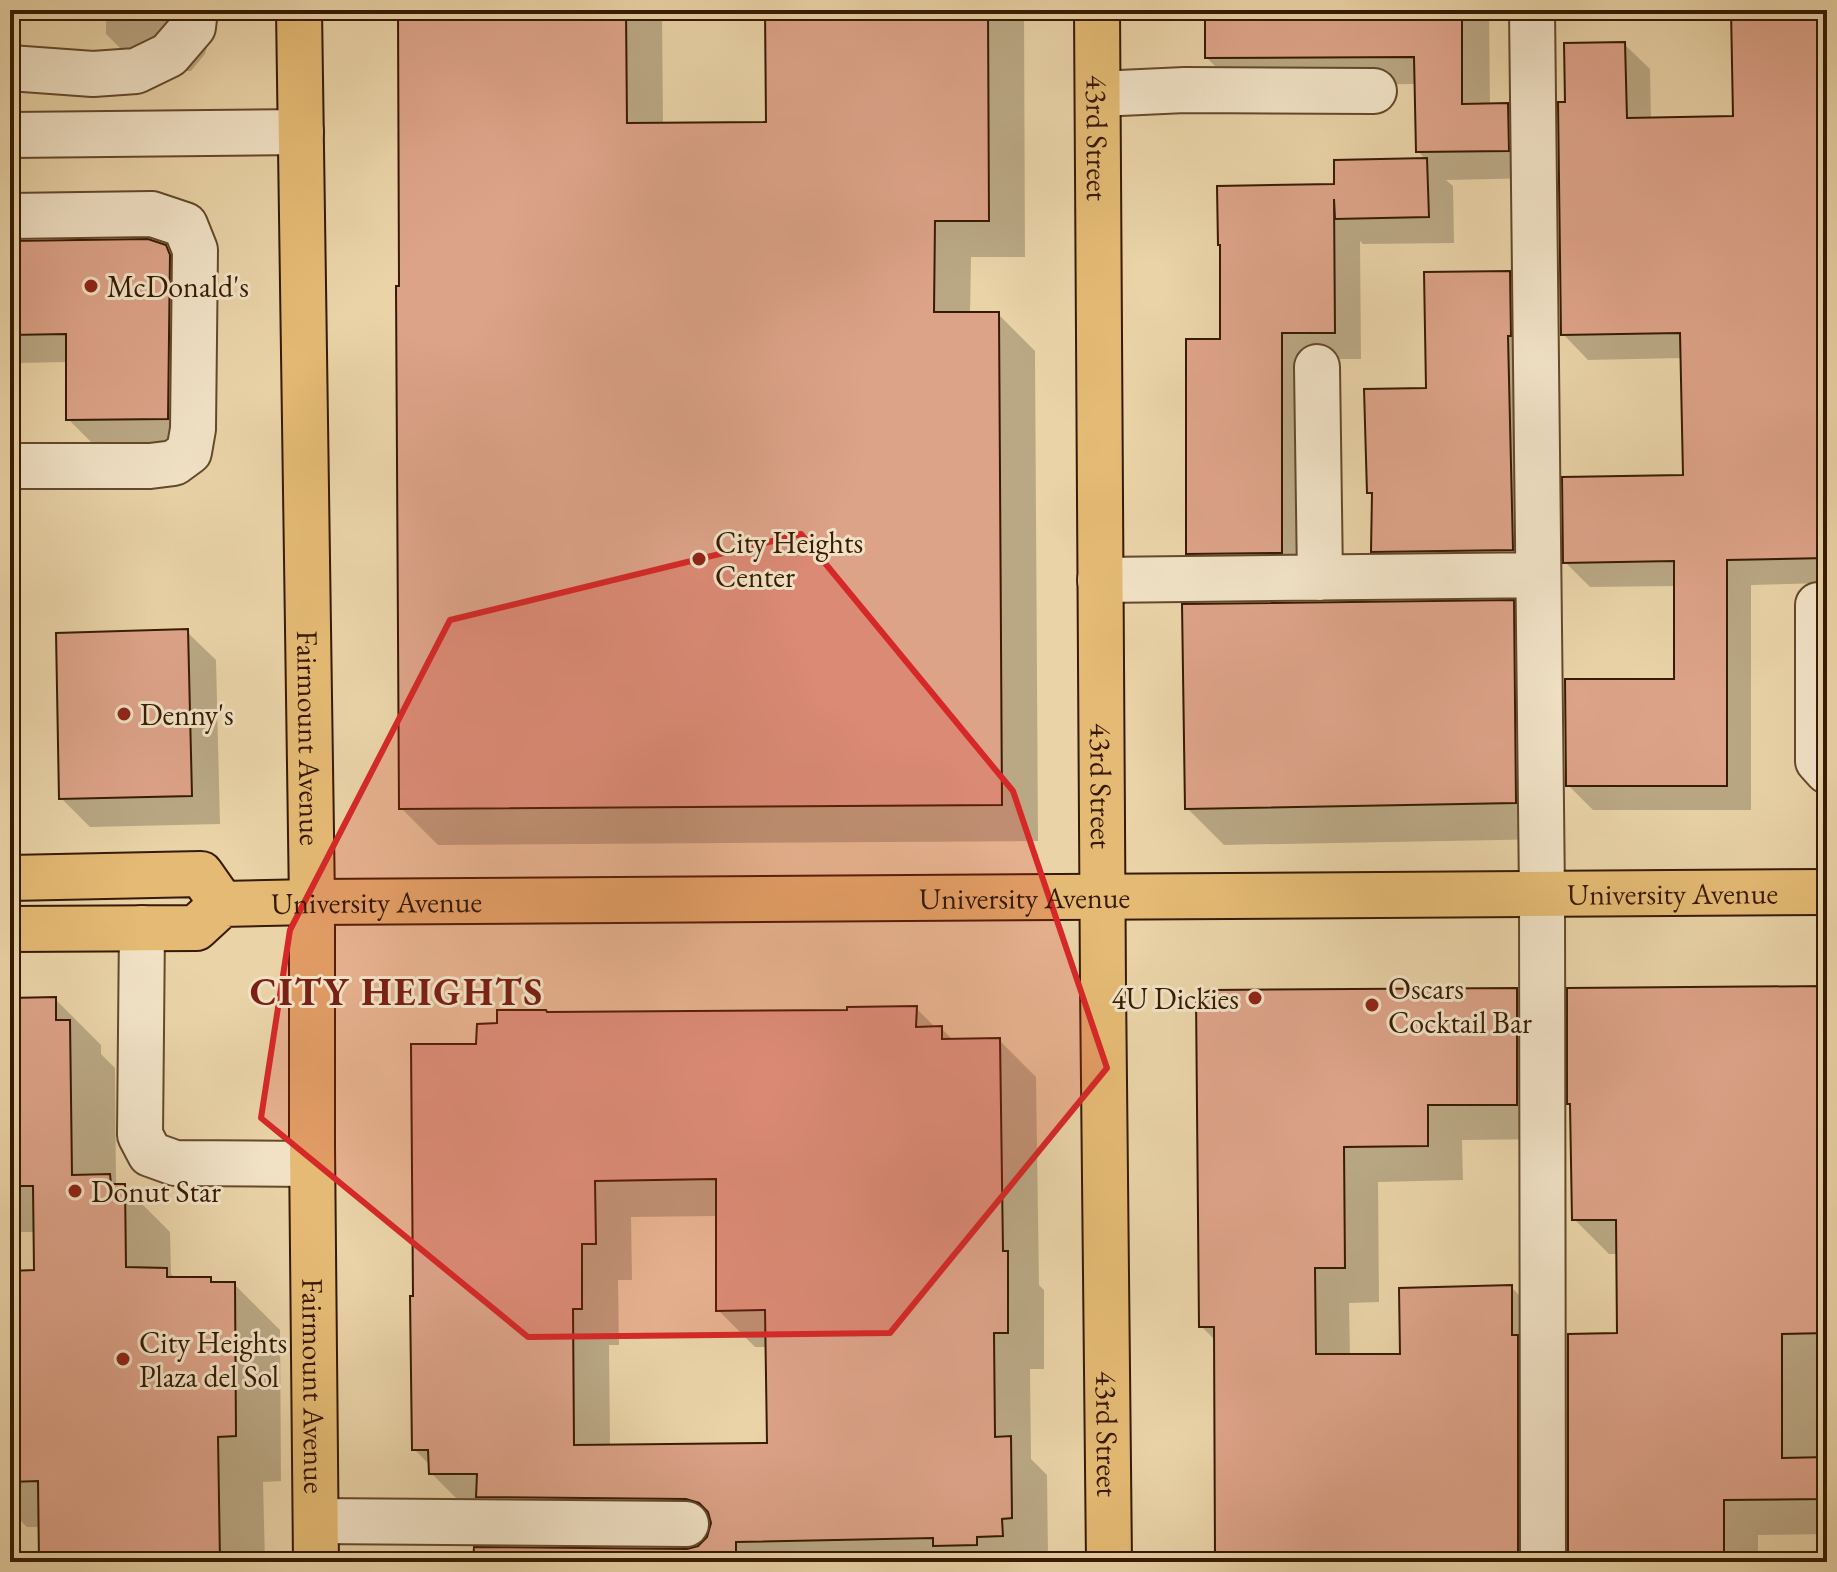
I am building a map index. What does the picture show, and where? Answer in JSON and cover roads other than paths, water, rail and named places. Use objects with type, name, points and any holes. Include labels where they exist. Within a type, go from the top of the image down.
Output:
[{"type":"main road","name":"Fairmount Avenue","points":[[299,10],[312,902],[316,1542]]},
{"type":"main road","name":"43rd Street","points":[[1097,10],[1109,1562]]},
{"type":"main road","points":[[10,878],[201,874],[222,904],[196,928],[10,929]]},
{"type":"main road","name":"University Avenue","points":[[222,904],[1827,892]]},
{"type":"lane","points":[[10,68],[93,74],[136,71],[169,55],[193,27],[195,10]]},
{"type":"lane","points":[[1532,10],[1542,893],[1543,1562]]},
{"type":"lane","points":[[1098,94],[1185,90],[1374,91]]},
{"type":"lane","points":[[10,135],[301,132]]},
{"type":"lane","points":[[10,216],[152,214],[185,225],[195,250],[193,429],[189,452],[174,463],[150,466],[10,466]]},
{"type":"lane","points":[[1317,367],[1320,578]]},
{"type":"lane","points":[[1100,580],[1538,575]]},
{"type":"lane","points":[[1827,605],[1818,605],[1818,761],[1827,771]]},
{"type":"lane","points":[[142,928],[140,1135],[150,1154],[175,1163],[312,1164]]},
{"type":"lane","points":[[316,1542],[686,1524]]},
{"type":"place","name":"McDonald's","points":[[91,286]]},
{"type":"place","name":"City Heights Center","points":[[699,559]]},
{"type":"place","name":"Denny's","points":[[124,714]]},
{"type":"place","name":"4U Dickies","points":[[1255,998]]},
{"type":"place","name":"Oscars Cocktail Bar","points":[[1372,1005]]},
{"type":"place","name":"Donut Star","points":[[75,1191]]},
{"type":"place","name":"City Heights Plaza del Sol","points":[[123,1359]]},
{"type":"district","name":"CITY HEIGHTS","points":[[397,991]]}]
